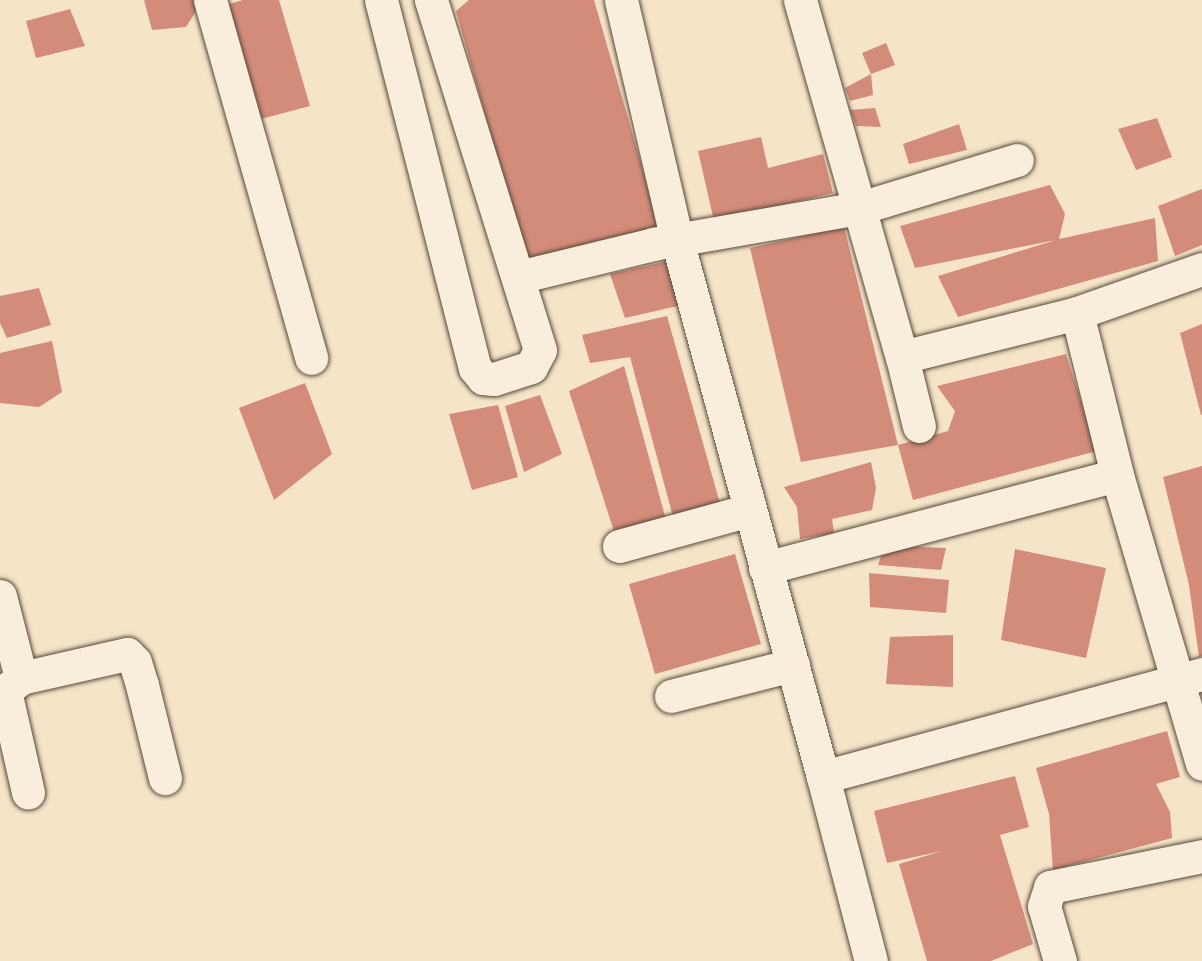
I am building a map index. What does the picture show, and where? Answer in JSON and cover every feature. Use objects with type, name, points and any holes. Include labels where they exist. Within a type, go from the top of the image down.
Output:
[{"type":"street","points":[[210,0],[311,358]]},
{"type":"street","points":[[381,0],[475,368],[488,379],[531,367],[539,355],[518,277],[431,0]]},
{"type":"street","points":[[621,0],[677,240],[871,961]]},
{"type":"street","points":[[800,0],[902,357],[919,426]]},
{"type":"street","points":[[518,277],[677,240],[860,208],[1017,160]]},
{"type":"street","points":[[902,357],[1077,313],[1202,269]]},
{"type":"street","points":[[1077,313],[1117,475],[1190,677],[1202,764]]},
{"type":"street","points":[[765,568],[1117,475]]},
{"type":"street","points":[[619,546],[750,510]]},
{"type":"street","points":[[0,596],[21,678]]},
{"type":"street","points":[[28,792],[5,691],[21,678],[127,654],[142,684],[165,778]]},
{"type":"street","points":[[671,696],[793,665]]},
{"type":"street","points":[[823,777],[1190,677]]},
{"type":"street","points":[[1060,961],[1044,906],[1050,887],[1202,856]]},
{"type":"building","points":[[144,0],[202,0],[202,2],[186,27],[152,30]]},
{"type":"building","points":[[243,0],[279,0],[310,106],[261,119],[229,4]]},
{"type":"building","points":[[469,0],[594,0],[660,229],[596,241],[600,257],[530,274],[456,11]]},
{"type":"building","points":[[70,9],[85,46],[36,58],[26,21]]},
{"type":"building","points":[[886,43],[895,65],[871,74],[862,53]]},
{"type":"building","points":[[871,74],[873,95],[850,101],[845,88]]},
{"type":"building","points":[[875,108],[881,127],[856,126],[850,110]]},
{"type":"building","points":[[1157,118],[1172,157],[1136,170],[1118,129]]},
{"type":"building","points":[[959,124],[967,150],[909,164],[903,144]]},
{"type":"building","points":[[761,137],[768,168],[823,154],[833,193],[714,221],[698,151]]},
{"type":"building","points":[[1050,185],[1065,214],[1059,239],[1155,218],[1158,261],[958,317],[938,276],[1056,240],[915,268],[900,226]]},
{"type":"building","points":[[1202,189],[1202,245],[1175,256],[1158,206]]},
{"type":"building","points":[[844,227],[898,445],[801,462],[750,248]]},
{"type":"building","points":[[673,260],[682,305],[625,318],[610,274]]},
{"type":"building","points":[[39,288],[51,325],[7,338],[0,323],[0,296]]},
{"type":"building","points":[[667,316],[723,514],[676,528],[630,357],[590,363],[582,335]]},
{"type":"building","points":[[1202,324],[1202,415],[1201,415],[1180,333]]},
{"type":"building","points":[[52,341],[62,392],[39,407],[0,403],[0,353]]},
{"type":"building","points":[[1066,354],[1097,451],[913,500],[898,445],[948,431],[955,411],[937,386]]},
{"type":"building","points":[[624,366],[668,527],[618,544],[569,391]]},
{"type":"building","points":[[305,383],[332,454],[274,500],[239,408]]},
{"type":"building","points":[[540,395],[562,454],[524,472],[505,406]]},
{"type":"building","points":[[498,405],[518,477],[472,490],[449,414]]},
{"type":"building","points":[[871,462],[876,488],[872,510],[832,519],[834,533],[800,539],[797,507],[784,487]]},
{"type":"building","points":[[1202,466],[1202,656],[1199,657],[1189,585],[1163,477]]},
{"type":"building","points":[[885,545],[946,548],[941,570],[878,565]]},
{"type":"building","points":[[1015,549],[1106,568],[1086,658],[1001,640]]},
{"type":"building","points":[[735,554],[761,644],[655,674],[629,584]]},
{"type":"building","points":[[869,573],[949,580],[946,613],[870,607]]},
{"type":"building","points":[[953,635],[953,687],[886,684],[890,637]]},
{"type":"building","points":[[1167,731],[1180,777],[1156,784],[1170,812],[1172,838],[1053,870],[1049,814],[1036,768]]},
{"type":"building","points":[[1015,776],[1029,827],[1000,835],[1033,944],[991,961],[927,961],[899,864],[942,851],[887,863],[874,811]]}]
